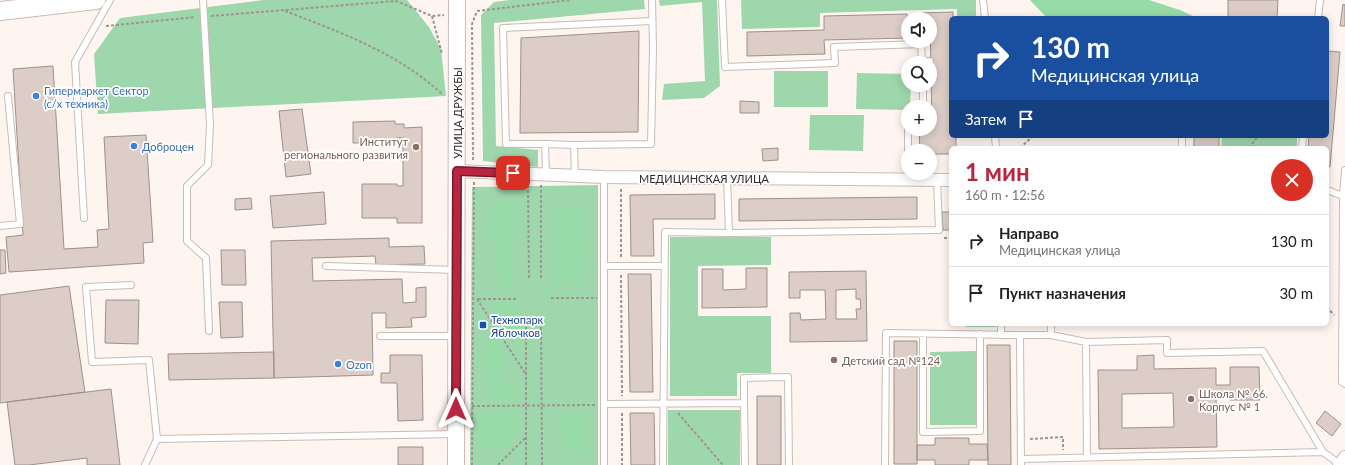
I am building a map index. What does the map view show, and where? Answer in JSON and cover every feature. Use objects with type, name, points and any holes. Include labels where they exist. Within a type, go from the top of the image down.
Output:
[{"type":"main road","points":[[5,9],[96,0]]},
{"type":"main road","name":"УЛИЦА ДРУЖБЫ","points":[[456,465],[457,0]]},
{"type":"street","name":"МЕДИЦИНСКАЯ УЛИЦА","points":[[457,171],[604,178],[901,180]]},
{"type":"street","name":"МЕДИЦИНСКАЯ УЛИЦА","points":[[937,180],[949,180]]},
{"type":"lane","points":[[84,218],[75,62],[110,0]]},
{"type":"lane","points":[[203,0],[210,125],[208,165],[187,186],[187,241],[206,258],[209,331]]},
{"type":"lane","points":[[652,0],[652,21],[651,144],[506,144],[503,28],[652,21]]},
{"type":"lane","points":[[722,0],[725,67],[834,63],[834,47],[921,44],[922,56]]},
{"type":"lane","points":[[984,0],[985,16]]},
{"type":"lane","points":[[1318,16],[1320,0]]},
{"type":"lane","points":[[0,226],[20,224],[8,96]]},
{"type":"lane","points":[[543,175],[546,144]]},
{"type":"lane","points":[[574,145],[575,176]]},
{"type":"lane","points":[[1345,170],[1343,196],[1342,382],[1345,384]]},
{"type":"lane","points":[[604,178],[604,465]]},
{"type":"lane","points":[[727,178],[729,233]]},
{"type":"lane","points":[[663,465],[667,403],[664,266],[665,232],[729,233],[939,230],[937,180]]},
{"type":"lane","points":[[1329,191],[1343,196]]},
{"type":"lane","points":[[326,266],[456,270]]},
{"type":"lane","points":[[604,266],[664,266]]},
{"type":"lane","points":[[131,285],[86,286],[92,362],[149,360],[157,439],[145,465]]},
{"type":"lane","points":[[1001,326],[1002,335]]},
{"type":"lane","points":[[1051,326],[1051,335]]},
{"type":"lane","points":[[885,465],[886,334],[1051,335],[1086,342],[1166,340],[1167,353],[1263,351],[1323,452],[1341,463]]},
{"type":"lane","points":[[923,334],[924,432],[980,431],[980,334]]},
{"type":"lane","points":[[1020,335],[1021,462],[1064,457],[1323,452]]},
{"type":"lane","points":[[380,336],[456,336]]},
{"type":"lane","points":[[1086,342],[1087,457]]},
{"type":"lane","points":[[745,465],[744,378],[788,377],[789,465]]},
{"type":"lane","points":[[604,404],[744,403]]},
{"type":"lane","points":[[157,439],[456,434]]},
{"type":"path","points":[[472,465],[474,172],[472,24],[477,11],[571,0]]},
{"type":"path","points":[[95,27],[284,10],[396,2],[432,16]]},
{"type":"path","points":[[284,10],[353,38],[395,60],[425,78],[445,97]]},
{"type":"path","points":[[1022,146],[1031,138]]},
{"type":"path","points":[[527,174],[528,278]]},
{"type":"path","points":[[541,278],[543,175]]},
{"type":"path","points":[[621,178],[622,465]]},
{"type":"path","points":[[551,298],[604,298]]},
{"type":"path","points":[[473,299],[518,299]]},
{"type":"path","points":[[477,299],[526,374]]},
{"type":"path","points":[[526,317],[526,465]]},
{"type":"path","points":[[541,317],[542,465]]},
{"type":"path","points":[[667,403],[722,465]]},
{"type":"path","points":[[472,406],[604,404]]},
{"type":"path","points":[[498,465],[526,437]]},
{"type":"path","points":[[1021,439],[1063,437],[1064,457]]},
{"type":"green space","points":[[263,0],[407,0],[429,27],[441,49],[446,96],[98,114],[94,54],[120,18]]},
{"type":"green space","points":[[511,0],[644,0],[645,9],[494,23],[496,146],[538,150],[538,167],[483,161],[481,15],[494,2]]},
{"type":"green space","points":[[659,0],[717,0],[720,86],[704,98],[662,100],[664,84],[705,81],[702,2],[660,6]]},
{"type":"green space","points":[[741,0],[976,0],[976,16],[957,16],[957,9],[820,13],[820,27],[742,29]]},
{"type":"green space","points":[[1030,0],[1149,0],[1180,10],[1193,16],[1045,16]]},
{"type":"green space","points":[[774,71],[828,71],[828,107],[774,107]]},
{"type":"green space","points":[[857,73],[901,74],[901,92],[911,92],[910,100],[901,100],[901,110],[856,109]]},
{"type":"green space","points":[[810,115],[864,115],[863,151],[809,150]]},
{"type":"green space","points":[[1222,138],[1297,138],[1297,146],[1221,146]]},
{"type":"green space","points":[[598,185],[598,465],[470,465],[472,187]]},
{"type":"green space","points":[[499,200],[512,207],[515,213],[511,247],[512,285],[510,289],[500,290],[496,284],[500,274],[496,250],[494,244],[488,237],[490,211]]},
{"type":"green space","points":[[573,206],[582,207],[585,244],[584,262],[580,279],[570,281],[557,288],[553,284],[556,211]]},
{"type":"green space","points":[[670,237],[771,237],[771,265],[698,266],[698,316],[771,316],[771,373],[737,373],[737,396],[670,396]]},
{"type":"green space","points":[[494,304],[515,305],[520,335],[512,345],[491,310]]},
{"type":"green space","points":[[966,326],[996,326],[996,327]]},
{"type":"green space","points":[[493,336],[506,358],[500,373],[502,382],[509,383],[515,388],[517,398],[490,397],[488,393],[485,342],[486,338]]},
{"type":"green space","points":[[976,351],[977,425],[930,425],[930,352]]},
{"type":"green space","points":[[668,410],[740,410],[740,465],[668,465]]},
{"type":"green space","points":[[511,411],[518,417],[517,430],[512,440],[504,446],[495,449],[487,447],[481,441],[478,430],[481,415],[488,412]]},
{"type":"green space","points":[[567,413],[578,413],[587,418],[588,442],[581,454],[566,449],[561,437],[559,429],[559,416]]},
{"type":"building","points":[[1228,0],[1278,0],[1277,16],[1228,16]]},
{"type":"building","points":[[1343,4],[1345,5],[1345,26],[1340,26]]},
{"type":"building","points":[[937,12],[953,12],[953,16],[949,16],[949,138],[956,138],[956,146],[949,146],[949,154],[937,154],[937,144],[920,144],[919,136],[937,136],[937,100],[932,100],[931,92],[937,92],[937,56],[931,56],[931,48],[937,48]]},
{"type":"building","points":[[901,14],[901,38],[824,40],[825,54],[747,56],[747,32],[824,30],[824,16]]},
{"type":"building","points":[[639,31],[638,132],[520,133],[521,38]]},
{"type":"building","points":[[1329,51],[1340,52],[1330,167],[1329,146],[1308,146],[1309,138],[1329,138]]},
{"type":"building","points":[[53,66],[64,249],[98,247],[97,230],[109,229],[104,137],[146,135],[153,242],[143,243],[144,263],[9,272],[6,237],[23,235],[13,69]]},
{"type":"building","points":[[740,101],[759,102],[759,113],[740,113]]},
{"type":"building","points":[[302,109],[311,174],[286,177],[279,111]]},
{"type":"building","points":[[395,121],[395,124],[404,124],[404,128],[422,127],[422,223],[397,223],[397,218],[362,218],[362,184],[397,184],[397,186],[403,186],[403,138],[396,138],[396,143],[353,143],[353,122]]},
{"type":"building","points":[[1194,138],[1219,138],[1219,146],[1194,146]]},
{"type":"building","points":[[778,148],[778,160],[763,161],[762,149]]},
{"type":"building","points":[[324,192],[326,224],[273,228],[270,196]]},
{"type":"building","points":[[715,194],[715,219],[653,219],[654,256],[631,256],[630,195]]},
{"type":"building","points":[[917,197],[917,219],[739,221],[739,199]]},
{"type":"building","points":[[251,198],[252,209],[235,210],[235,199]]},
{"type":"building","points":[[942,212],[949,212],[949,230],[943,230]]},
{"type":"building","points":[[389,238],[389,247],[424,246],[425,264],[376,265],[375,256],[312,258],[313,281],[402,279],[403,303],[416,302],[416,288],[426,287],[426,317],[411,318],[412,327],[386,328],[386,313],[372,313],[373,375],[274,378],[271,241]]},
{"type":"building","points":[[0,250],[5,250],[6,273],[0,274]]},
{"type":"building","points":[[221,250],[245,250],[246,285],[222,285]]},
{"type":"building","points":[[746,268],[767,268],[767,307],[702,308],[702,269],[723,269],[723,290],[746,289]]},
{"type":"building","points":[[866,271],[867,341],[790,342],[790,313],[800,313],[801,320],[826,319],[825,290],[800,290],[800,298],[789,298],[789,272]],"holes":[[[856,289],[856,299],[860,299],[861,309],[856,309],[857,319],[836,319],[836,290]]]},
{"type":"building","points":[[628,274],[651,274],[653,392],[630,392]]},
{"type":"building","points":[[69,286],[85,392],[0,403],[0,295]]},
{"type":"building","points":[[106,300],[139,300],[138,344],[105,343]]},
{"type":"building","points":[[219,302],[242,302],[243,337],[221,338]]},
{"type":"building","points":[[894,341],[917,341],[917,464],[894,464]]},
{"type":"building","points":[[987,345],[1010,345],[1011,465],[988,465]]},
{"type":"building","points":[[274,352],[274,378],[169,380],[168,354]]},
{"type":"building","points":[[390,355],[422,355],[423,420],[398,421],[397,383],[381,383],[381,373],[390,373]]},
{"type":"building","points":[[1154,355],[1154,369],[1216,368],[1216,385],[1230,385],[1230,367],[1259,367],[1260,400],[1230,400],[1230,392],[1216,392],[1217,447],[1099,449],[1098,370],[1137,370],[1137,356]],"holes":[[[1173,393],[1174,427],[1122,428],[1122,394]]]},
{"type":"building","points":[[111,389],[120,465],[87,465],[87,458],[29,465],[15,465],[7,402]]},
{"type":"building","points":[[757,396],[781,396],[781,465],[757,465]]},
{"type":"building","points":[[1325,411],[1341,424],[1332,436],[1316,423]]},
{"type":"building","points":[[630,413],[654,413],[655,465],[631,465]]},
{"type":"building","points":[[935,438],[969,438],[969,444],[987,444],[988,460],[969,460],[969,465],[935,465],[935,460],[917,460],[917,445],[935,445]]},
{"type":"building","points":[[398,447],[423,447],[423,465],[398,465]]},
{"type":"place","name":"Гипермаркет Сектор (с/х техника)","points":[[36,96]]},
{"type":"place","name":"Доброцен","points":[[134,146]]},
{"type":"place","name":"Институт регионального развития","points":[[416,147]]},
{"type":"place","name":"Технопарк Яблочков","points":[[483,325]]},
{"type":"place","name":"Детский сад №124","points":[[834,360]]},
{"type":"place","name":"Ozon","points":[[338,364]]},
{"type":"place","name":"Школа № 66. Корпус № 1","points":[[1191,399]]},
{"type":"route","points":[[456,409],[457,171],[513,173]]}]
